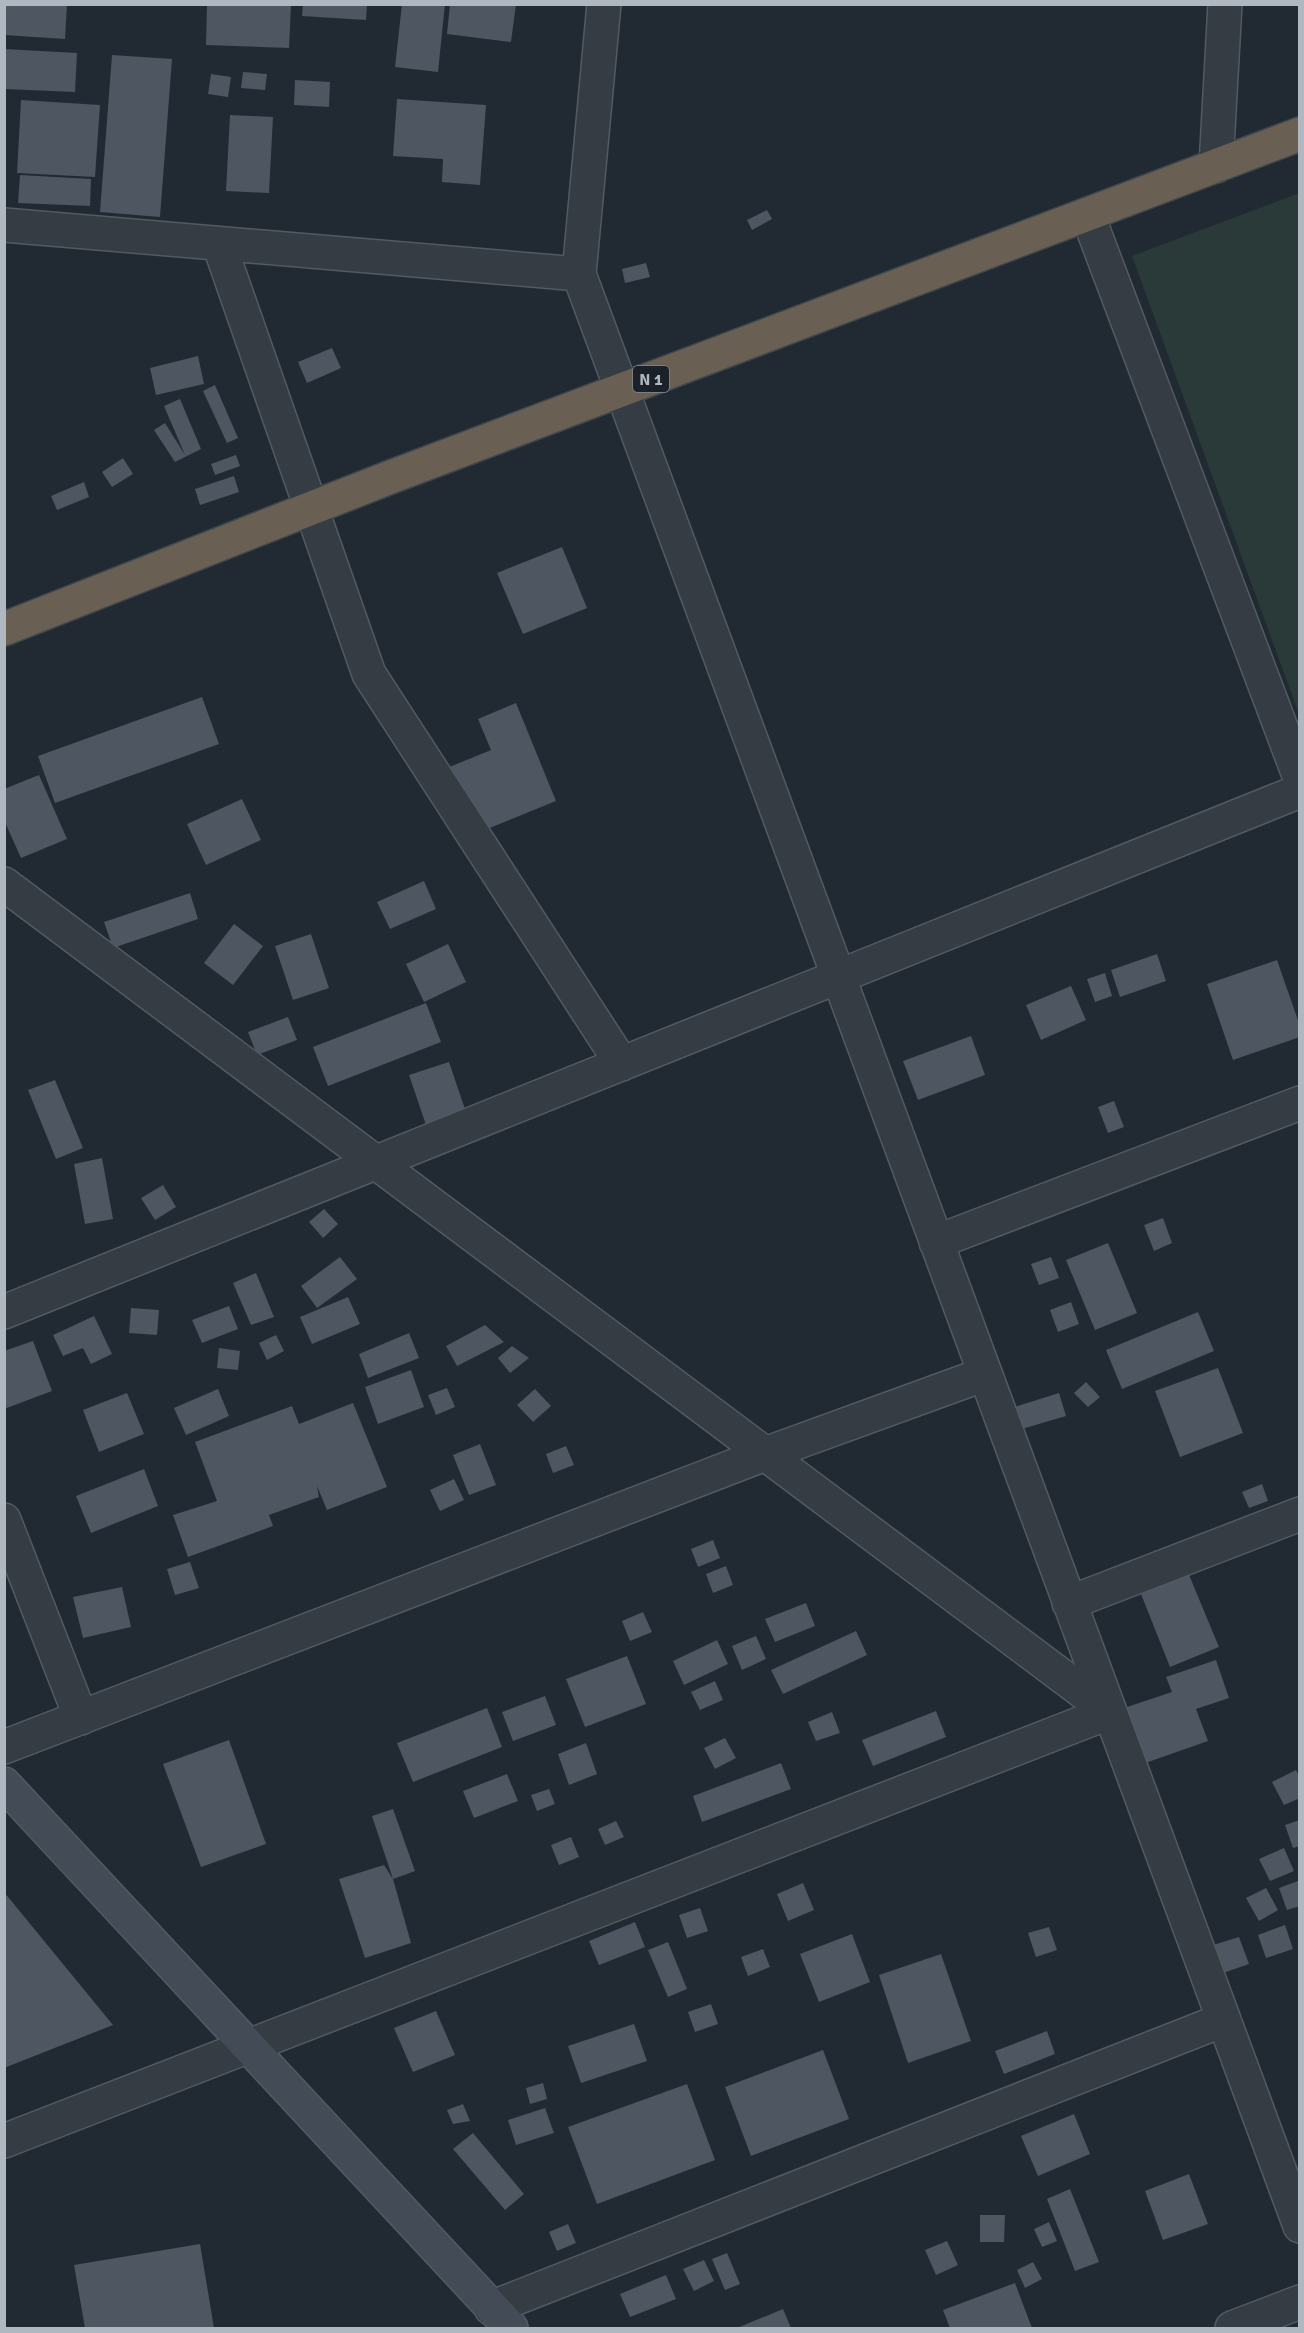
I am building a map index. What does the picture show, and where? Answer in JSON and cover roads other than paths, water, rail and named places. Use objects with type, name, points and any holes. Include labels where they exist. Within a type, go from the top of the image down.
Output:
[{"type":"highway","name":"N 1","points":[[4,629],[311,508],[1088,216],[1299,134]]},
{"type":"main road","points":[[4,1784],[501,2318]]},
{"type":"street","points":[[604,4],[579,274],[1299,2226]]},
{"type":"street","points":[[1216,166],[1225,4]]},
{"type":"street","points":[[1088,216],[1299,778]]},
{"type":"street","points":[[4,225],[579,274]]},
{"type":"street","points":[[219,244],[369,674],[622,1064]]},
{"type":"street","points":[[4,1312],[1299,791]]},
{"type":"street","points":[[4,884],[1110,1713]]},
{"type":"street","points":[[936,1242],[1299,1103]]},
{"type":"street","points":[[4,1747],[765,1454],[985,1374]]},
{"type":"street","points":[[1069,1603],[1299,1514]]},
{"type":"street","points":[[4,1520],[81,1718]]},
{"type":"street","points":[[4,2141],[1110,1713]]},
{"type":"street","points":[[501,2318],[1223,2020]]},
{"type":"street","points":[[1232,2328],[1299,2302]]}]
